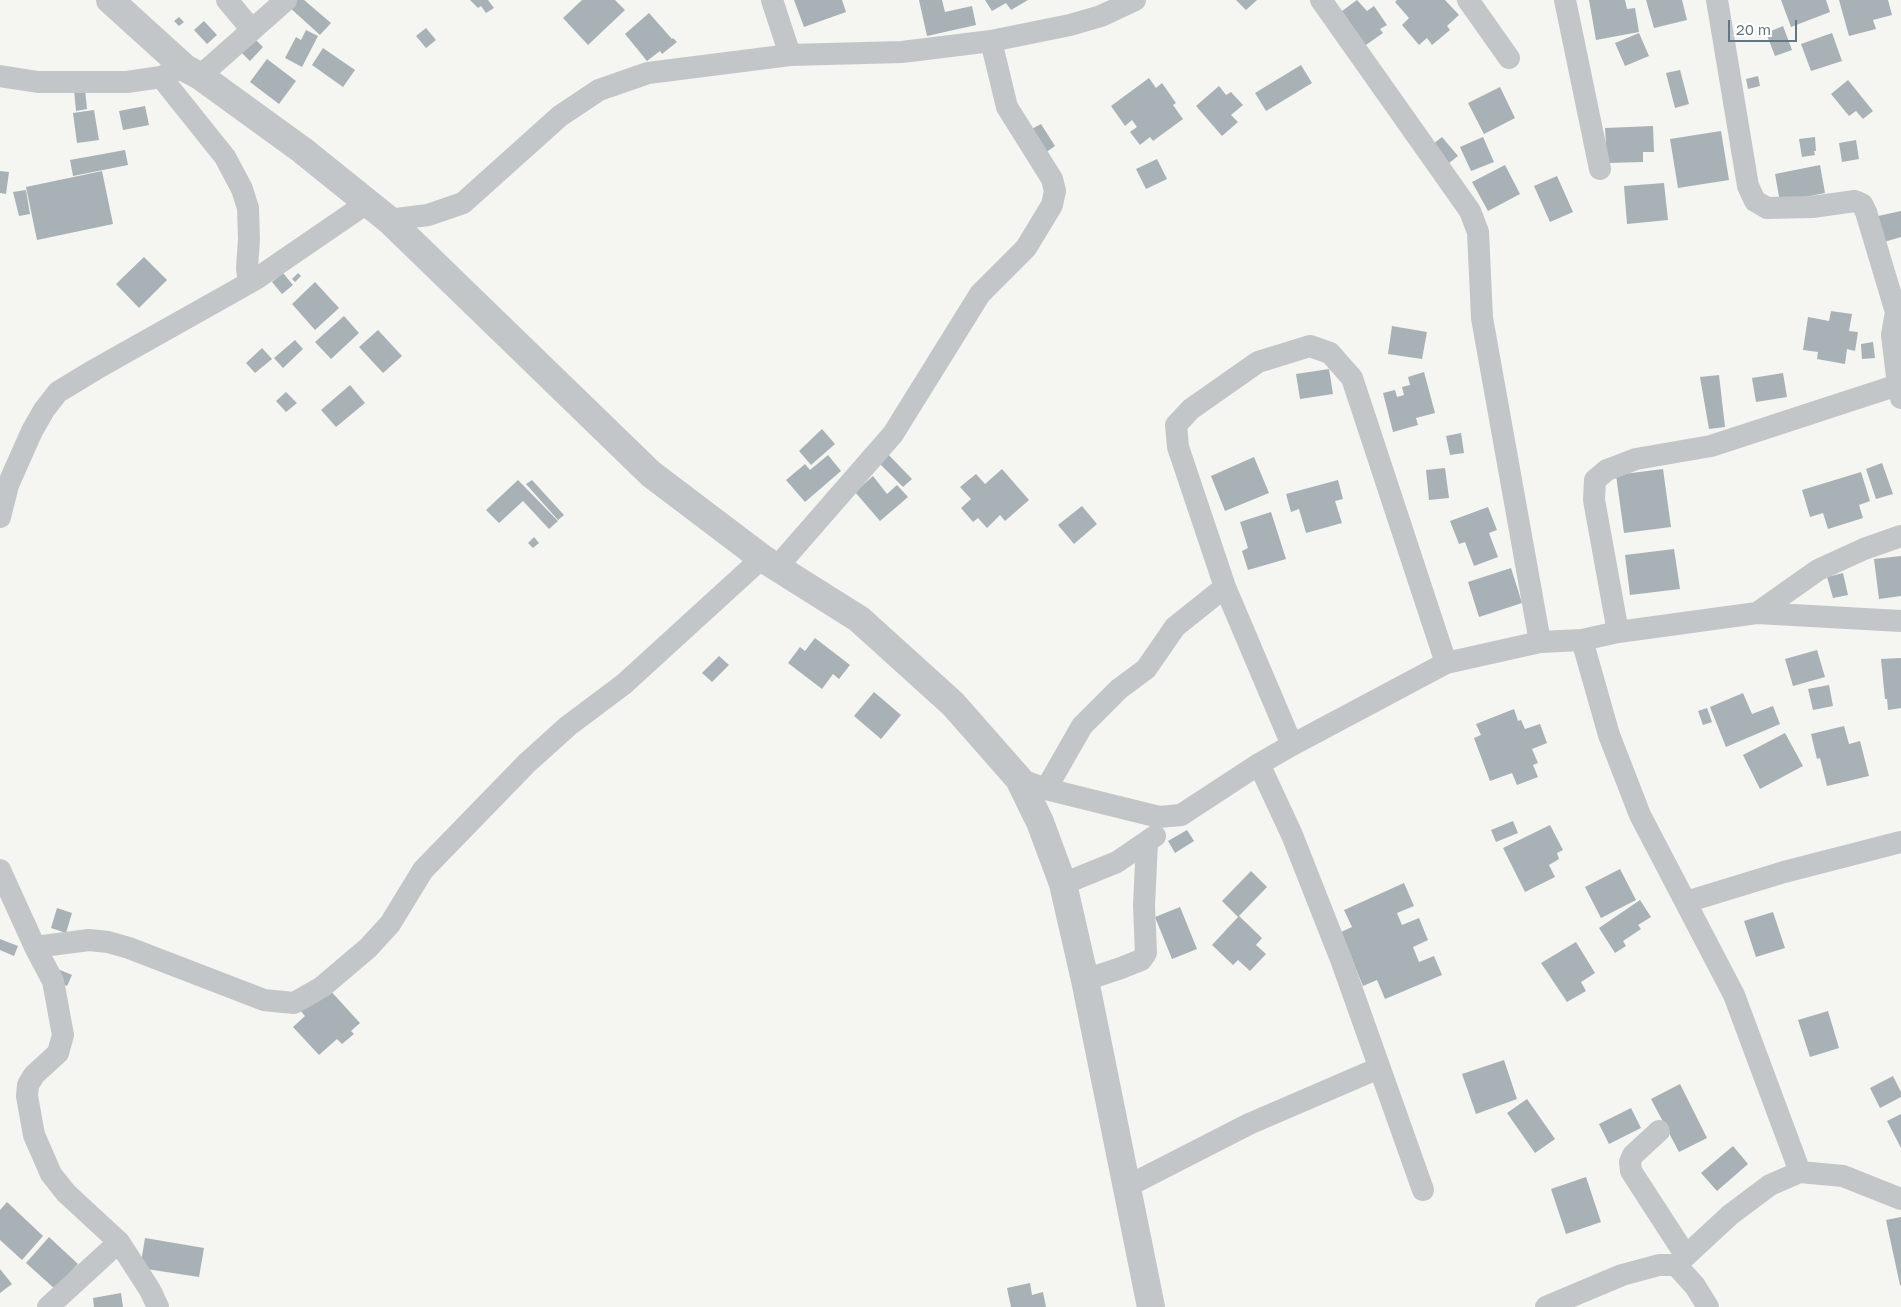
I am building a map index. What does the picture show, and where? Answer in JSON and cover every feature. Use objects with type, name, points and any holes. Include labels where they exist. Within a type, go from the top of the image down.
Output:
[{"type":"street","points":[[110,0],[182,73],[302,150],[389,220],[651,474],[769,562],[859,619],[953,704],[1019,779],[1040,822],[1063,884],[1151,1307]]},
{"type":"street","points":[[227,0],[252,30]]},
{"type":"street","points":[[0,76],[38,82],[71,83],[127,82],[182,73],[252,30],[286,0]]},
{"type":"street","points":[[772,0],[790,56]]},
{"type":"street","points":[[389,220],[428,216],[463,203],[560,116],[599,90],[648,73],[790,56],[902,52],[991,41],[1070,25],[1101,16],[1135,0]]},
{"type":"street","points":[[1321,0],[1470,211],[1478,232],[1482,318],[1540,642]]},
{"type":"street","points":[[1468,0],[1509,58]]},
{"type":"street","points":[[1564,0],[1600,169]]},
{"type":"street","points":[[1618,632],[1594,500],[1595,480],[1607,470],[1636,459],[1711,446],[1899,391],[1892,335],[1898,308],[1862,204],[1855,201],[1812,207],[1767,208],[1755,201],[1748,186],[1717,0]]},
{"type":"street","points":[[35,947],[89,940],[108,942],[129,948],[264,1000],[294,1003],[322,987],[368,948],[390,924],[423,870],[527,763],[568,726],[624,684],[769,562],[893,434],[980,294],[1026,248],[1052,205],[1055,191],[1052,179],[1007,107],[991,41]]},
{"type":"street","points":[[182,73],[242,189],[248,208],[249,239],[247,268],[249,283]]},
{"type":"street","points":[[0,517],[8,485],[32,431],[44,410],[58,392],[249,283],[368,203]]},
{"type":"street","points":[[1292,745],[1225,587],[1178,447],[1176,425],[1191,408],[1258,362],[1310,346],[1330,352],[1352,378],[1446,664]]},
{"type":"street","points":[[1757,613],[1818,570],[1864,549],[1901,536]]},
{"type":"street","points":[[1046,789],[1082,726],[1119,689],[1146,669],[1176,627],[1225,587]]},
{"type":"street","points":[[1063,884],[1118,862],[1181,815],[1259,764],[1446,664],[1540,642],[1582,640],[1618,632],[1757,613],[1901,621]]},
{"type":"street","points":[[1582,640],[1610,735],[1640,815],[1734,995],[1800,1172]]},
{"type":"street","points":[[1259,764],[1292,835],[1339,953],[1423,1190]]},
{"type":"street","points":[[1019,779],[1046,789],[1158,817],[1181,815]]},
{"type":"street","points":[[1084,980],[1141,960],[1146,953],[1144,906],[1146,842]]},
{"type":"street","points":[[1686,902],[1784,872],[1901,842]]},
{"type":"street","points":[[0,870],[35,947],[53,981],[63,1035],[58,1052],[34,1075],[28,1085],[27,1096],[34,1135],[50,1174],[66,1193],[119,1242],[150,1290],[158,1307]]},
{"type":"street","points":[[1126,1187],[1249,1124],[1379,1068]]},
{"type":"street","points":[[1659,1131],[1633,1155],[1630,1162],[1631,1171],[1694,1286],[1708,1307]]},
{"type":"street","points":[[1546,1307],[1622,1275],[1681,1260],[1730,1215],[1770,1185],[1800,1172],[1843,1176],[1901,1199]]},
{"type":"street","points":[[48,1307],[119,1242]]},
{"type":"building","points":[[294,0],[304,0],[331,23],[320,35],[288,6]]},
{"type":"building","points":[[470,0],[488,0],[494,8],[486,13],[481,6],[478,8]]},
{"type":"building","points":[[582,0],[615,0],[625,10],[588,45],[563,18]]},
{"type":"building","points":[[794,0],[842,0],[846,12],[804,27]]},
{"type":"building","points":[[919,0],[942,0],[945,12],[972,6],[976,25],[927,36]]},
{"type":"building","points":[[985,0],[1028,0],[1011,10],[1006,3],[992,11]]},
{"type":"building","points":[[1236,0],[1257,0],[1246,10]]},
{"type":"building","points":[[1357,0],[1367,11],[1374,6],[1387,25],[1380,29],[1383,33],[1363,47],[1338,14]]},
{"type":"building","points":[[1397,0],[1445,0],[1459,15],[1447,26],[1450,30],[1432,45],[1427,38],[1419,45],[1402,25],[1409,18],[1395,2]]},
{"type":"building","points":[[1589,0],[1625,0],[1627,9],[1635,8],[1639,32],[1596,40]]},
{"type":"building","points":[[1646,0],[1682,0],[1687,20],[1654,28]]},
{"type":"building","points":[[1781,0],[1826,0],[1830,12],[1791,27]]},
{"type":"building","points":[[1839,0],[1888,0],[1892,15],[1873,20],[1876,29],[1849,36]]},
{"type":"building","points":[[649,13],[672,39],[677,42],[662,54],[660,51],[647,61],[625,34]]},
{"type":"building","points":[[179,17],[184,22],[179,26],[174,21]]},
{"type":"building","points":[[204,21],[217,35],[207,44],[194,30]]},
{"type":"building","points":[[1783,26],[1792,50],[1775,56],[1766,33]]},
{"type":"building","points":[[426,28],[436,40],[426,48],[416,36]]},
{"type":"building","points":[[306,30],[318,36],[302,67],[285,58],[296,37],[301,40]]},
{"type":"building","points":[[1639,33],[1649,56],[1625,66],[1615,43]]},
{"type":"building","points":[[1832,33],[1842,61],[1811,71],[1801,44]]},
{"type":"building","points":[[254,38],[263,47],[250,61],[241,52]]},
{"type":"building","points":[[323,48],[355,70],[343,87],[312,65]]},
{"type":"building","points":[[267,59],[296,81],[279,104],[250,82]]},
{"type":"building","points":[[1301,65],[1312,83],[1266,111],[1255,93]]},
{"type":"building","points":[[1680,70],[1689,104],[1675,108],[1666,73]]},
{"type":"building","points":[[1758,76],[1760,86],[1748,89],[1746,79]]},
{"type":"building","points":[[1149,78],[1156,88],[1162,83],[1176,103],[1173,105],[1183,119],[1153,141],[1150,137],[1140,145],[1130,132],[1137,127],[1132,120],[1125,126],[1111,106]]},
{"type":"building","points":[[1848,80],[1873,111],[1863,119],[1856,111],[1849,116],[1831,94]]},
{"type":"building","points":[[1219,86],[1226,95],[1231,92],[1243,105],[1231,115],[1238,122],[1222,136],[1196,106]]},
{"type":"building","points":[[1500,87],[1515,118],[1484,134],[1468,103]]},
{"type":"building","points":[[85,89],[87,109],[76,111],[74,90]]},
{"type":"building","points":[[145,106],[149,125],[123,130],[119,111]]},
{"type":"building","points":[[94,110],[99,140],[77,143],[73,113]]},
{"type":"building","points":[[1041,124],[1055,146],[1045,153],[1030,130]]},
{"type":"building","points":[[1653,126],[1654,152],[1643,152],[1643,162],[1607,163],[1605,128]]},
{"type":"building","points":[[1721,131],[1729,180],[1678,188],[1670,139]]},
{"type":"building","points":[[1442,137],[1458,156],[1444,167],[1428,148]]},
{"type":"building","points":[[1483,137],[1494,162],[1471,171],[1460,147]]},
{"type":"building","points":[[1815,137],[1815,155],[1802,157],[1799,139]]},
{"type":"building","points":[[1856,140],[1859,159],[1842,162],[1839,143]]},
{"type":"building","points":[[125,150],[128,165],[73,176],[70,160]]},
{"type":"building","points":[[1157,159],[1167,179],[1146,189],[1136,169]]},
{"type":"building","points":[[1505,165],[1520,194],[1488,211],[1472,182]]},
{"type":"building","points":[[1820,165],[1825,193],[1780,202],[1775,174]]},
{"type":"building","points":[[0,171],[9,172],[6,194],[0,193]]},
{"type":"building","points":[[102,171],[113,224],[37,240],[26,187]]},
{"type":"building","points":[[1557,176],[1573,212],[1550,222],[1534,186]]},
{"type":"building","points":[[1664,183],[1668,220],[1627,224],[1624,186]]},
{"type":"building","points":[[26,190],[30,214],[19,216],[13,192]]},
{"type":"building","points":[[1901,211],[1901,237],[1884,242],[1878,216]]},
{"type":"building","points":[[144,257],[167,280],[139,308],[116,284]]},
{"type":"building","points":[[283,273],[293,285],[282,294],[272,282]]},
{"type":"building","points":[[298,273],[301,276],[295,282],[292,279]]},
{"type":"building","points":[[315,282],[339,308],[315,330],[292,304]]},
{"type":"building","points":[[1831,311],[1852,314],[1849,331],[1858,332],[1855,351],[1847,349],[1845,364],[1817,359],[1818,352],[1803,350],[1808,317],[1829,321]]},
{"type":"building","points":[[344,316],[359,333],[331,359],[315,342]]},
{"type":"building","points":[[1392,326],[1427,332],[1422,359],[1388,354]]},
{"type":"building","points":[[378,330],[402,356],[383,373],[359,347]]},
{"type":"building","points":[[295,340],[303,349],[283,368],[274,358]]},
{"type":"building","points":[[1873,342],[1875,358],[1862,359],[1861,344]]},
{"type":"building","points":[[262,348],[272,359],[255,373],[246,363]]},
{"type":"building","points":[[1329,369],[1333,394],[1300,399],[1296,374]]},
{"type":"building","points":[[1424,372],[1435,413],[1416,418],[1418,425],[1393,432],[1383,393],[1395,390],[1397,397],[1404,395],[1402,387],[1410,385],[1408,377]]},
{"type":"building","points":[[1783,373],[1787,397],[1756,402],[1752,378]]},
{"type":"building","points":[[1719,375],[1725,427],[1709,429],[1700,377]]},
{"type":"building","points":[[350,385],[365,403],[336,427],[321,410]]},
{"type":"building","points":[[286,392],[297,403],[286,412],[276,401]]},
{"type":"building","points":[[822,429],[835,444],[811,465],[799,451]]},
{"type":"building","points":[[1461,433],[1464,453],[1450,455],[1446,436]]},
{"type":"building","points":[[884,450],[912,479],[903,487],[875,459]]},
{"type":"building","points":[[828,455],[841,471],[805,502],[786,480],[805,464],[810,470]]},
{"type":"building","points":[[1254,457],[1269,493],[1225,511],[1211,476]]},
{"type":"building","points":[[1882,463],[1893,494],[1876,499],[1866,469]]},
{"type":"building","points":[[1445,468],[1449,498],[1429,500],[1426,470]]},
{"type":"building","points":[[1002,469],[1029,500],[1005,521],[1000,515],[987,528],[978,518],[973,522],[961,508],[971,499],[960,487],[976,474],[985,484]]},
{"type":"building","points":[[1663,469],[1671,527],[1624,533],[1616,475]]},
{"type":"building","points":[[1861,472],[1870,501],[1859,505],[1863,518],[1828,529],[1823,513],[1810,517],[1802,490]]},
{"type":"building","points":[[873,476],[887,494],[897,485],[908,497],[880,521],[855,492]]},
{"type":"building","points":[[518,480],[558,521],[549,529],[523,501],[499,523],[486,510]]},
{"type":"building","points":[[532,480],[564,515],[558,520],[526,484]]},
{"type":"building","points":[[1338,480],[1343,499],[1335,501],[1342,523],[1306,533],[1299,509],[1291,512],[1286,494]]},
{"type":"building","points":[[1082,506],[1097,524],[1074,544],[1058,525]]},
{"type":"building","points":[[1488,507],[1497,530],[1489,533],[1498,557],[1474,566],[1465,542],[1459,544],[1450,521]]},
{"type":"building","points":[[1271,512],[1286,559],[1248,570],[1242,551],[1248,548],[1240,522]]},
{"type":"building","points":[[534,537],[539,543],[533,548],[528,543]]},
{"type":"building","points":[[1674,549],[1680,589],[1630,595],[1625,555]]},
{"type":"building","points":[[1901,556],[1901,596],[1879,599],[1874,559]]},
{"type":"building","points":[[1511,568],[1522,603],[1479,617],[1468,582]]},
{"type":"building","points":[[1843,573],[1848,595],[1833,598],[1827,577]]},
{"type":"building","points":[[815,638],[850,665],[839,679],[833,674],[822,689],[788,663],[800,647],[805,651]]},
{"type":"building","points":[[1817,650],[1825,677],[1793,686],[1785,659]]},
{"type":"building","points":[[719,656],[729,665],[712,682],[702,673]]},
{"type":"building","points":[[1901,658],[1901,708],[1888,710],[1881,659]]},
{"type":"building","points":[[1829,685],[1833,706],[1813,710],[1808,689]]},
{"type":"building","points":[[874,692],[901,715],[881,739],[854,716]]},
{"type":"building","points":[[1743,693],[1752,714],[1773,706],[1780,724],[1726,747],[1710,707]]},
{"type":"building","points":[[1707,708],[1712,722],[1703,725],[1698,711]]},
{"type":"building","points":[[1514,709],[1518,721],[1521,720],[1525,729],[1540,724],[1547,743],[1532,749],[1538,763],[1533,765],[1538,777],[1517,785],[1512,773],[1490,781],[1474,738],[1481,735],[1476,724]]},
{"type":"building","points":[[1844,726],[1849,744],[1860,741],[1869,776],[1827,786],[1820,758],[1817,759],[1811,734]]},
{"type":"building","points":[[1785,733],[1803,766],[1760,789],[1743,755]]},
{"type":"building","points":[[1513,821],[1518,833],[1496,842],[1491,830]]},
{"type":"building","points":[[1550,825],[1563,850],[1557,853],[1559,859],[1549,865],[1555,877],[1525,892],[1503,848]]},
{"type":"building","points":[[1187,830],[1194,841],[1175,853],[1168,841]]},
{"type":"building","points":[[1620,869],[1636,900],[1601,918],[1585,887]]},
{"type":"building","points":[[1251,871],[1267,887],[1239,916],[1262,938],[1256,945],[1266,954],[1250,971],[1238,960],[1233,965],[1212,945],[1238,917],[1222,901]]},
{"type":"building","points":[[1404,883],[1414,906],[1397,913],[1402,925],[1419,918],[1428,940],[1413,947],[1419,962],[1434,956],[1442,975],[1385,999],[1377,980],[1363,986],[1341,932],[1352,927],[1344,910]]},
{"type":"building","points":[[1640,900],[1651,917],[1638,925],[1641,929],[1623,941],[1626,946],[1615,953],[1599,928]]},
{"type":"building","points":[[1180,907],[1197,949],[1172,959],[1155,917]]},
{"type":"building","points":[[57,908],[72,913],[66,933],[51,928]]},
{"type":"building","points":[[1773,912],[1785,948],[1756,957],[1744,921]]},
{"type":"building","points":[[0,939],[18,946],[14,956],[0,950]]},
{"type":"building","points":[[1576,942],[1595,973],[1581,982],[1586,991],[1567,1002],[1541,963]]},
{"type":"building","points":[[60,970],[72,975],[67,986],[55,980]]},
{"type":"building","points":[[327,987],[360,1023],[351,1031],[354,1034],[342,1044],[337,1039],[319,1055],[293,1027],[305,1016],[300,1010]]},
{"type":"building","points":[[1828,1011],[1839,1048],[1810,1057],[1798,1020]]},
{"type":"building","points":[[1504,1060],[1517,1099],[1476,1114],[1462,1074]]},
{"type":"building","points":[[1893,1076],[1901,1092],[1901,1097],[1880,1108],[1870,1088]]},
{"type":"building","points":[[1680,1084],[1707,1138],[1679,1152],[1651,1099]]},
{"type":"building","points":[[1527,1099],[1555,1139],[1535,1153],[1507,1113]]},
{"type":"building","points":[[1631,1108],[1641,1128],[1609,1144],[1599,1124]]},
{"type":"building","points":[[1901,1114],[1901,1148],[1887,1121]]},
{"type":"building","points":[[1733,1146],[1748,1164],[1717,1191],[1701,1173]]},
{"type":"building","points":[[1586,1177],[1601,1222],[1566,1234],[1551,1189]]},
{"type":"building","points":[[7,1202],[43,1236],[22,1260],[0,1240],[0,1210]]},
{"type":"building","points":[[1901,1217],[1901,1285],[1900,1285],[1886,1220]]},
{"type":"building","points":[[49,1237],[78,1264],[55,1289],[26,1263]]},
{"type":"building","points":[[145,1238],[204,1248],[199,1277],[140,1268]]},
{"type":"building","points":[[0,1269],[12,1284],[0,1293]]},
{"type":"building","points":[[1030,1283],[1032,1295],[1043,1292],[1046,1307],[1011,1307],[1007,1288]]},
{"type":"building","points":[[121,1293],[123,1307],[94,1307],[93,1298]]}]
